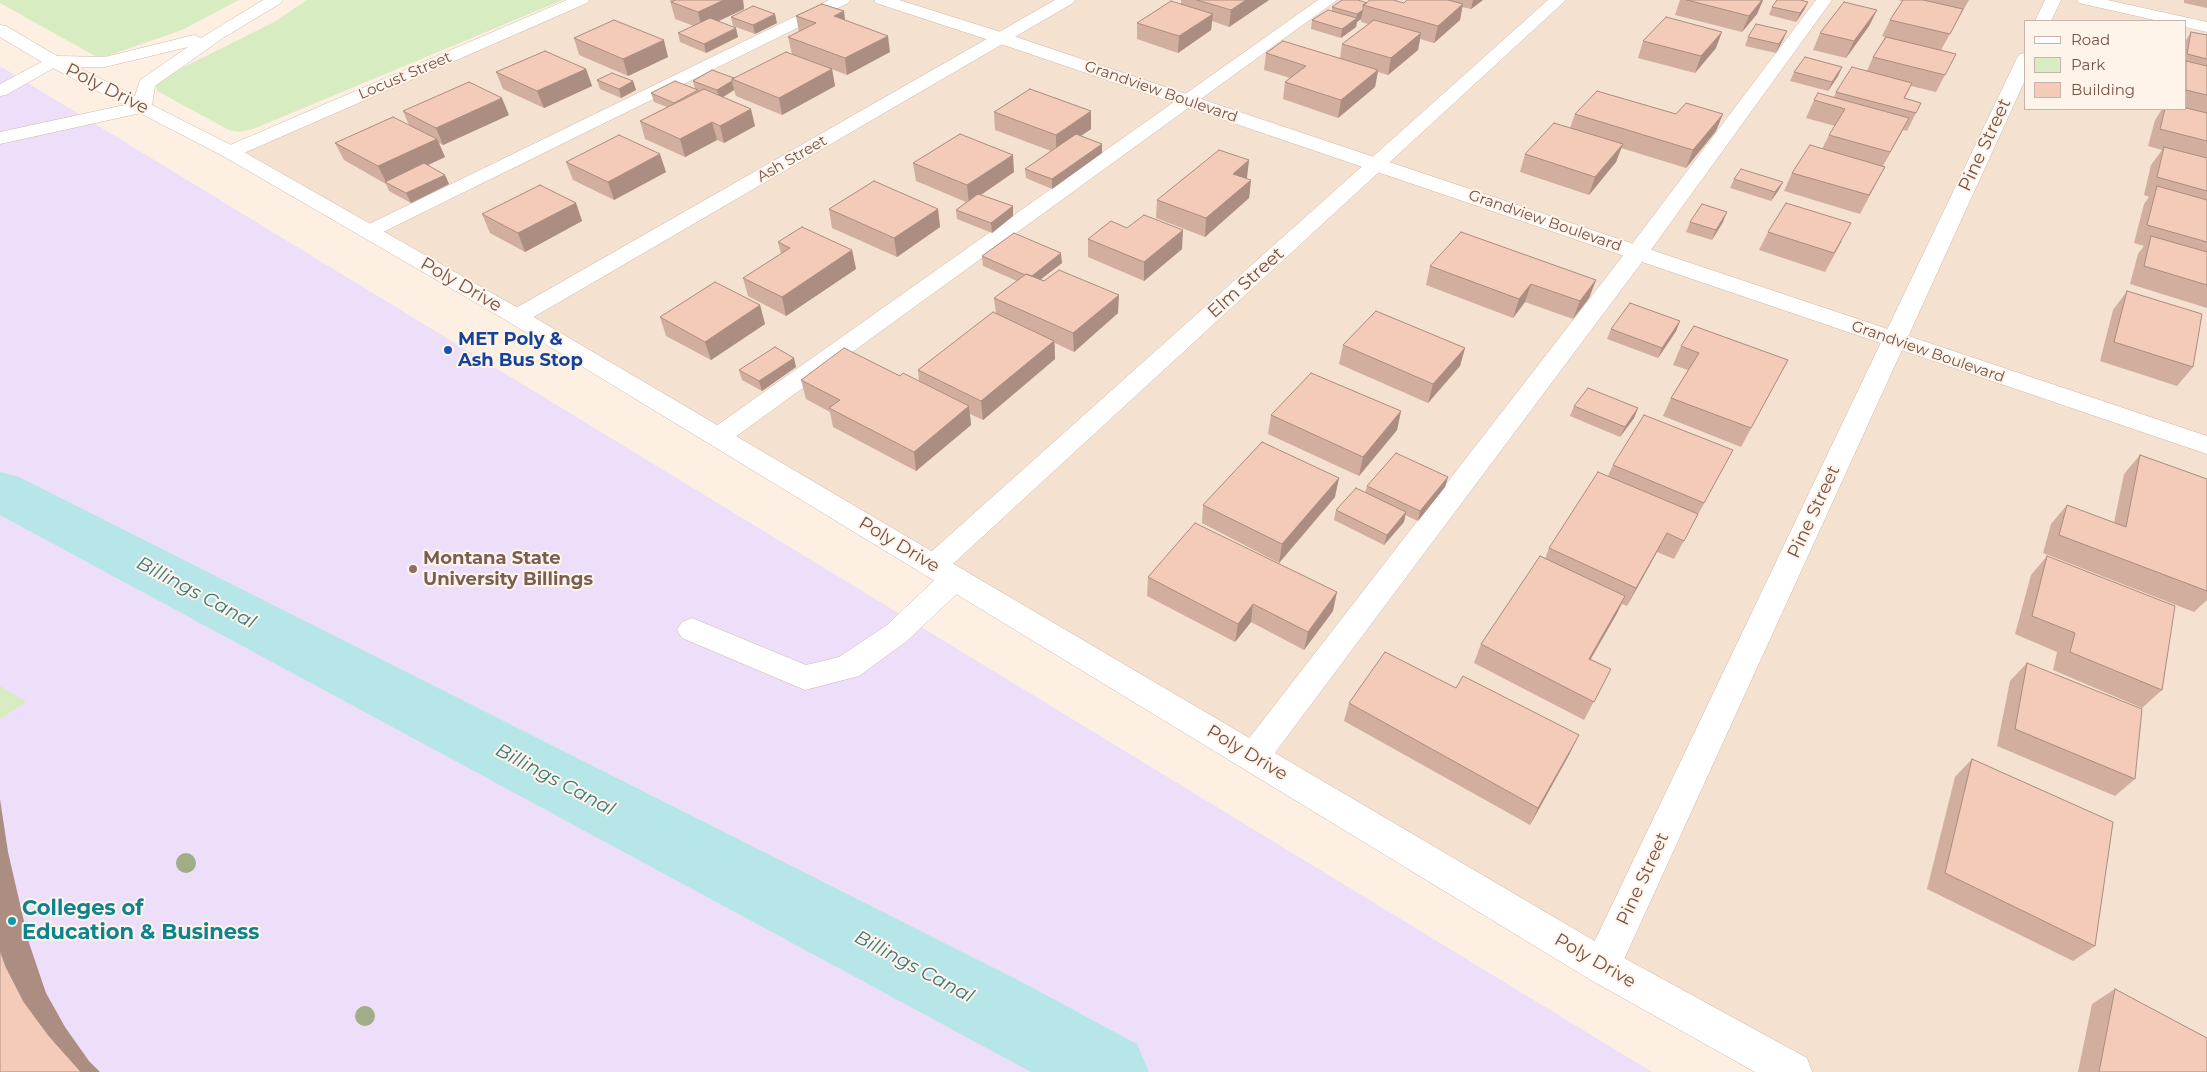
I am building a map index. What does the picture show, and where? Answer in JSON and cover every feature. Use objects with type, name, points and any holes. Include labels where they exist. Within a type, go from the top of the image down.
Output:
[{"type":"street","points":[[0,138],[142,107],[146,84],[217,34],[275,0]]},
{"type":"street","name":"Locust Street","points":[[230,152],[581,0]]},
{"type":"street","points":[[368,232],[842,0]]},
{"type":"street","name":"Grandview Boulevard","points":[[882,0],[1377,164],[2207,445]]},
{"type":"street","name":"Ash Street","points":[[516,317],[1067,0]]},
{"type":"street","points":[[718,437],[1329,0]]},
{"type":"street","name":"Elm Street","points":[[692,630],[805,678],[848,667],[897,633],[944,572],[1377,164],[1558,0]]},
{"type":"street","points":[[1254,756],[1637,253],[1824,0]]},
{"type":"street","points":[[2043,20],[2053,0]]},
{"type":"street","points":[[2085,0],[2175,20]]},
{"type":"street","points":[[2187,22],[2207,27]]},
{"type":"street","name":"Poly Drive","points":[[0,30],[53,61],[230,152],[516,317],[1254,756],[1602,966],[1793,1072]]},
{"type":"street","points":[[0,91],[53,61],[105,62],[217,34]]},
{"type":"street","name":"Pine Street","points":[[1602,966],[2024,62]]},
{"type":"shaded area","points":[[581,0],[2207,0],[2207,1072],[1793,1072],[230,152]]},
{"type":"shaded area","name":"Montana State University Billings","points":[[0,66],[1652,1072],[0,1072]]},
{"type":"green space","points":[[0,0],[239,0],[182,30],[107,56],[95,56],[0,3]]},
{"type":"green space","points":[[307,0],[563,0],[253,129],[238,132],[229,130],[157,91],[156,84],[168,75],[274,22]]},
{"type":"green space","points":[[0,686],[26,702],[0,719]]},
{"type":"building","points":[[676,0],[724,0],[698,12],[671,2]]},
{"type":"building","points":[[1197,0],[1246,0],[1231,10]]},
{"type":"building","points":[[1342,0],[1358,0],[1367,3],[1363,5],[1363,10],[1357,14],[1332,7]]},
{"type":"building","points":[[1370,0],[1393,0],[1404,3],[1407,0],[1448,0],[1463,4],[1438,26],[1363,5]]},
{"type":"building","points":[[1687,0],[1762,0],[1749,16]]},
{"type":"building","points":[[1777,0],[1808,2],[1800,13],[1772,7]]},
{"type":"building","points":[[1903,0],[1923,0],[1963,9],[1950,34],[1890,20]]},
{"type":"building","points":[[1171,1],[1213,14],[1179,36],[1137,23]]},
{"type":"building","points":[[1844,2],[1877,10],[1854,41],[1820,33]]},
{"type":"building","points":[[822,4],[844,11],[834,16],[888,36],[845,58],[788,37],[816,23],[796,16]]},
{"type":"building","points":[[753,6],[775,14],[753,25],[731,17]]},
{"type":"building","points":[[1328,10],[1357,18],[1342,29],[1312,20]]},
{"type":"building","points":[[1666,17],[1722,32],[1701,56],[1643,41]]},
{"type":"building","points":[[710,18],[736,28],[704,44],[678,33]]},
{"type":"building","points":[[614,20],[664,40],[623,59],[574,38]]},
{"type":"building","points":[[1374,20],[1421,33],[1391,58],[1342,44]]},
{"type":"building","points":[[1756,24],[1787,31],[1779,44],[1748,37]]},
{"type":"building","points":[[2191,32],[2207,35],[2207,59],[2187,54]]},
{"type":"building","points":[[1886,37],[1956,54],[1945,75],[1873,57]]},
{"type":"building","points":[[1283,41],[1378,70],[1341,100],[1285,82],[1306,66],[1266,53]]},
{"type":"building","points":[[545,51],[586,69],[537,91],[496,72]]},
{"type":"building","points":[[786,52],[832,69],[779,98],[732,79]]},
{"type":"building","points":[[1805,57],[1842,67],[1832,82],[1794,72]]},
{"type":"building","points":[[2187,61],[2207,66],[2207,95],[2187,90]]},
{"type":"building","points":[[1852,67],[1912,83],[1904,98],[1921,103],[1916,113],[1836,92]]},
{"type":"building","points":[[712,70],[734,78],[717,90],[693,81]]},
{"type":"building","points":[[612,73],[633,81],[619,89],[597,80]]},
{"type":"building","points":[[675,81],[698,90],[674,103],[651,93]]},
{"type":"building","points":[[469,82],[502,98],[436,128],[403,111]]},
{"type":"building","points":[[704,89],[751,109],[720,126],[712,122],[680,139],[640,121]]},
{"type":"building","points":[[1030,89],[1091,111],[1056,135],[994,112]]},
{"type":"building","points":[[1597,91],[1676,114],[1686,103],[1723,114],[1693,150],[1575,114]]},
{"type":"building","points":[[1818,93],[1909,118],[1890,152],[1829,135],[1845,109],[1814,100]]},
{"type":"building","points":[[2187,108],[2207,113],[2207,141],[2160,129],[2165,110],[2187,110]]},
{"type":"building","points":[[393,117],[437,139],[378,166],[335,143]]},
{"type":"building","points":[[1554,123],[1623,144],[1595,177],[1525,154]]},
{"type":"building","points":[[960,134],[1013,155],[967,185],[913,163]]},
{"type":"building","points":[[1076,134],[1102,144],[1052,179],[1025,169]]},
{"type":"building","points":[[619,135],[660,154],[608,182],[566,162]]},
{"type":"building","points":[[1810,145],[1885,167],[1869,195],[1792,173]]},
{"type":"building","points":[[2164,147],[2207,158],[2207,191],[2157,177]]},
{"type":"building","points":[[1219,150],[1249,160],[1233,174],[1251,180],[1206,218],[1157,200]]},
{"type":"building","points":[[424,163],[445,175],[406,193],[385,182]]},
{"type":"building","points":[[1741,169],[1783,182],[1775,192],[1734,179]]},
{"type":"building","points":[[874,181],[938,209],[894,238],[829,209]]},
{"type":"building","points":[[540,185],[576,203],[518,233],[482,214]]},
{"type":"building","points":[[2157,186],[2207,200],[2207,242],[2147,225]]},
{"type":"building","points":[[978,194],[1013,206],[991,223],[956,210]]},
{"type":"building","points":[[1786,203],[1851,223],[1834,253],[1768,232]]},
{"type":"building","points":[[1702,204],[1727,212],[1716,230],[1690,222]]},
{"type":"building","points":[[1144,215],[1183,230],[1144,262],[1088,239],[1111,221],[1127,228]]},
{"type":"building","points":[[802,227],[852,250],[782,297],[743,278],[790,248],[778,242]]},
{"type":"building","points":[[1461,232],[1596,280],[1580,301],[1531,284],[1519,299],[1430,266]]},
{"type":"building","points":[[1014,233],[1061,253],[1032,276],[1025,275],[982,256]]},
{"type":"building","points":[[2151,236],[2207,252],[2207,285],[2144,266]]},
{"type":"building","points":[[1059,270],[1119,295],[1073,333],[994,298],[1026,274],[1044,281]]},
{"type":"building","points":[[715,282],[760,305],[705,342],[660,317]]},
{"type":"building","points":[[2127,291],[2202,314],[2193,367],[2114,342]]},
{"type":"building","points":[[1630,303],[1680,321],[1662,348],[1611,329]]},
{"type":"building","points":[[1376,311],[1465,348],[1433,384],[1343,345]]},
{"type":"building","points":[[993,312],[1054,341],[981,401],[918,370]]},
{"type":"building","points":[[1694,326],[1788,360],[1751,428],[1671,398],[1699,353],[1681,346]]},
{"type":"building","points":[[775,347],[794,358],[759,381],[739,370]]},
{"type":"building","points":[[844,348],[900,376],[903,373],[969,406],[914,452],[829,408],[840,400],[801,380]]},
{"type":"building","points":[[1311,373],[1401,411],[1363,457],[1271,415]]},
{"type":"building","points":[[1588,388],[1638,408],[1625,427],[1574,406]]},
{"type":"building","points":[[1644,415],[1733,450],[1704,503],[1613,465]]},
{"type":"building","points":[[1262,442],[1339,478],[1282,544],[1203,505]]},
{"type":"building","points":[[1396,453],[1448,477],[1420,511],[1367,486]]},
{"type":"building","points":[[2140,455],[2207,479],[2207,591],[2059,535],[2067,505],[2126,527]]},
{"type":"building","points":[[1598,472],[1698,514],[1684,541],[1667,533],[1636,588],[1549,548]]},
{"type":"building","points":[[1356,488],[1406,512],[1387,535],[1336,510]]},
{"type":"building","points":[[1195,523],[1337,592],[1308,632],[1253,604],[1238,624],[1148,577]]},
{"type":"building","points":[[1540,556],[1625,596],[1589,659],[1611,669],[1594,702],[1481,644]]},
{"type":"building","points":[[2047,556],[2175,606],[2162,690],[2070,652],[2075,633],[2032,616]]},
{"type":"building","points":[[1385,652],[1456,688],[1463,676],[1579,735],[1538,808],[1349,703]]},
{"type":"building","points":[[2027,663],[2142,709],[2135,779],[2015,729]]},
{"type":"building","points":[[1972,759],[2113,822],[2095,946],[1945,873]]},
{"type":"building","points":[[0,950],[6,967],[24,1002],[49,1036],[81,1072],[0,1072]]},
{"type":"building","points":[[2115,989],[2207,1038],[2207,1072],[2099,1072]]},
{"type":"waterway","name":"Billings Canal","points":[[0,491],[989,1006],[1109,1072]]},
{"type":"place","name":"MET Poly & Ash Bus Stop","points":[[448,350]]},
{"type":"place","name":"Montana State University Billings","points":[[413,569]]},
{"type":"place","name":"Colleges of Education & Business","points":[[12,921]]}]
